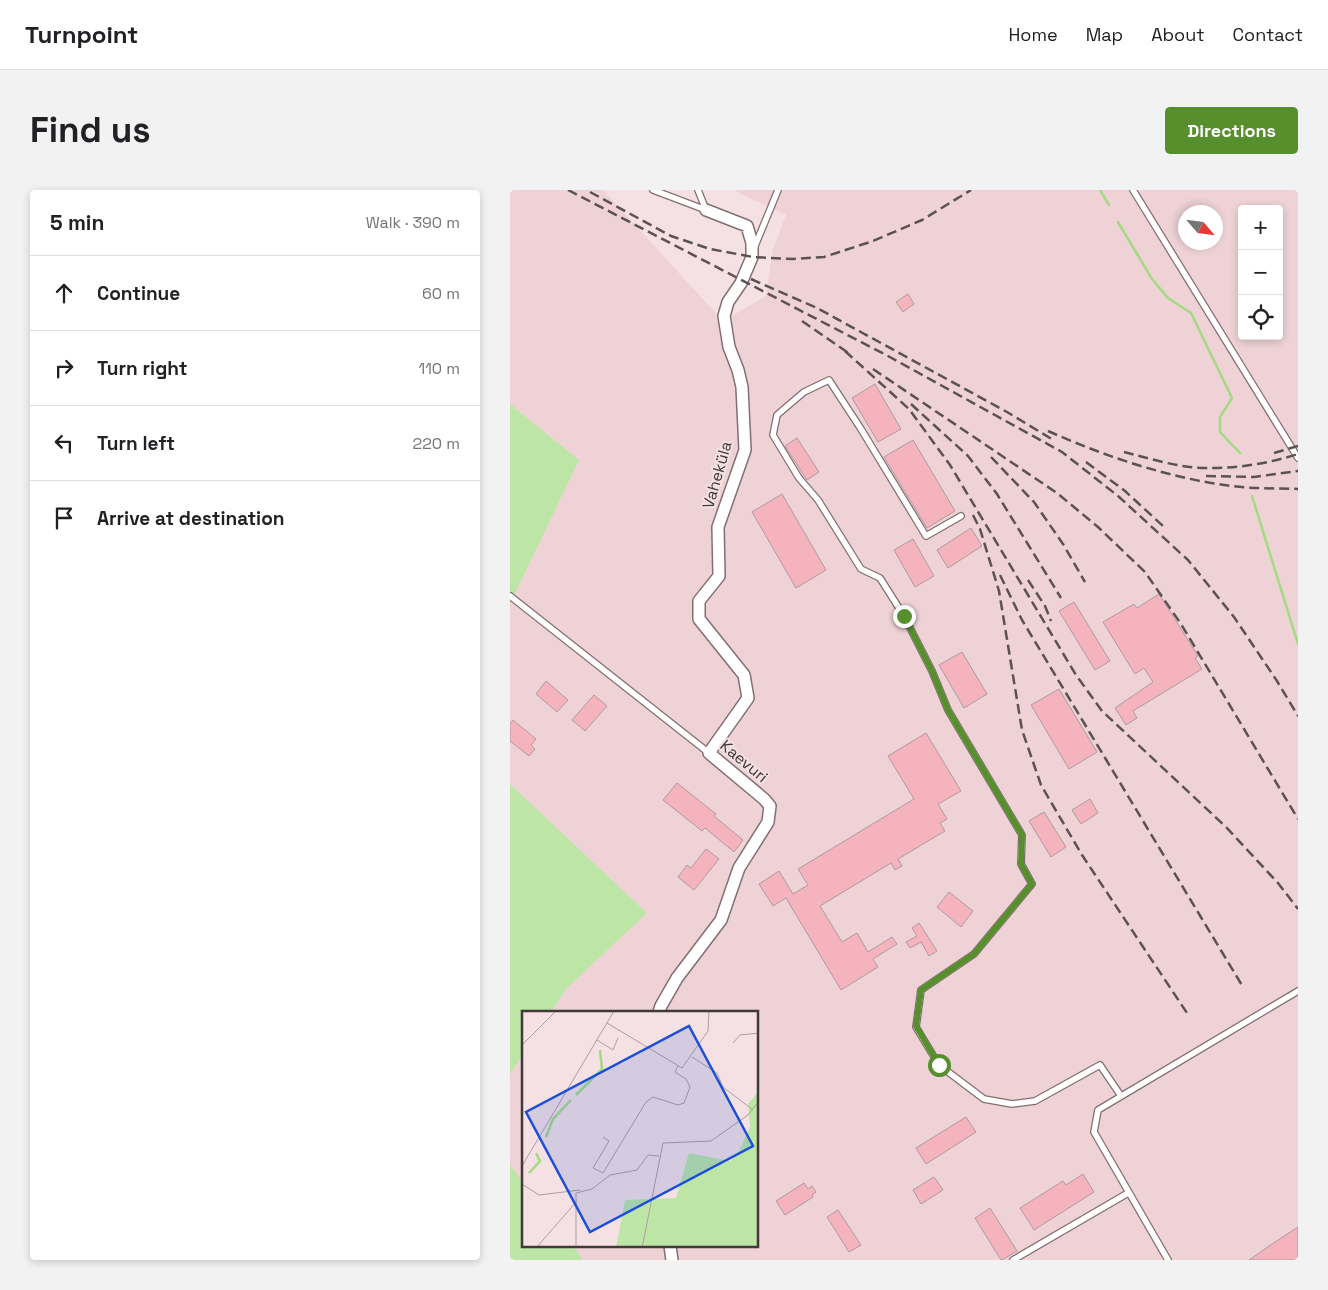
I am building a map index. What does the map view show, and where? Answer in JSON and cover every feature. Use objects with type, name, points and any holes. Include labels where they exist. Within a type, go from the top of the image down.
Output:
[{"type":"street","name":"Vaheküla","points":[[706,210],[747,226],[752,242],[752,253],[742,281],[728,302],[724,316],[729,347],[738,370],[742,388],[745,450],[718,527],[719,576],[699,601],[699,619],[744,675],[748,698],[709,753]]},
{"type":"street","name":"Kaevuri","points":[[659,1011],[677,978],[721,920],[739,868],[768,822],[770,806],[709,753]]},
{"type":"lane","points":[[653,190],[706,210]]},
{"type":"lane","points":[[698,190],[706,210]]},
{"type":"lane","points":[[752,253],[778,190]]},
{"type":"lane","points":[[1133,190],[1298,458]]},
{"type":"lane","points":[[962,516],[926,536],[829,380],[804,392],[777,415],[773,435],[784,455],[799,478],[818,500],[861,569],[880,578],[904,616],[932,671],[948,710],[1022,835],[1021,864],[1032,884],[974,954],[921,990],[916,1026],[939,1065],[984,1099],[1012,1104],[1035,1101],[1100,1065],[1121,1096]]},
{"type":"lane","name":"Kaevuri","points":[[510,596],[709,753]]},
{"type":"lane","points":[[1168,1260],[1094,1132],[1098,1110],[1298,991]]},
{"type":"lane","points":[[1013,1260],[1128,1193]]},
{"type":"shaded area","points":[[510,190],[603,190],[723,321],[766,296],[773,249],[786,215],[735,190],[1298,190],[1298,1260],[583,1260],[574,1248],[759,1248],[759,1011],[552,1011],[566,989],[647,913],[510,784],[510,604],[579,460],[510,404]]},
{"type":"shaded area","points":[[522,1056],[522,1180],[510,1165],[510,1074]]},
{"type":"green space","points":[[510,404],[579,460],[510,604]]},
{"type":"green space","points":[[510,784],[647,913],[566,989],[552,1011],[522,1011],[522,1056],[510,1074]]},
{"type":"green space","points":[[510,1165],[522,1180],[522,1248],[574,1248],[583,1260],[510,1260]]},
{"type":"building","points":[[908,294],[914,304],[903,312],[896,302]]},
{"type":"building","points":[[875,384],[901,429],[878,442],[852,398]]},
{"type":"building","points":[[797,438],[819,472],[807,480],[785,446]]},
{"type":"building","points":[[913,440],[955,511],[927,528],[884,457]]},
{"type":"building","points":[[782,494],[826,570],[796,588],[752,512]]},
{"type":"building","points":[[971,528],[982,546],[948,568],[937,550]]},
{"type":"building","points":[[913,539],[934,576],[915,587],[894,550]]},
{"type":"building","points":[[1159,594],[1198,656],[1195,658],[1202,669],[1133,711],[1137,718],[1126,725],[1115,708],[1153,682],[1144,668],[1135,674],[1103,622],[1134,604],[1137,608]]},
{"type":"building","points":[[1074,602],[1110,661],[1095,670],[1059,611]]},
{"type":"building","points":[[962,652],[987,694],[964,708],[939,665]]},
{"type":"building","points":[[546,681],[568,700],[557,712],[536,694]]},
{"type":"building","points":[[1059,689],[1097,752],[1069,769],[1031,705]]},
{"type":"building","points":[[594,695],[607,706],[585,731],[572,720]]},
{"type":"building","points":[[513,720],[536,739],[531,745],[535,749],[529,756],[510,741],[510,724]]},
{"type":"building","points":[[926,733],[961,791],[938,804],[947,819],[940,823],[945,831],[898,859],[902,866],[895,870],[891,863],[820,906],[842,942],[857,933],[868,952],[892,937],[897,944],[873,959],[878,967],[841,990],[786,898],[773,906],[759,884],[779,871],[793,894],[808,885],[798,869],[914,799],[888,756]]},
{"type":"building","points":[[677,783],[716,814],[714,816],[743,840],[734,852],[705,828],[702,831],[663,800]]},
{"type":"building","points":[[1090,799],[1098,813],[1081,824],[1072,810]]},
{"type":"building","points":[[1044,812],[1066,847],[1051,857],[1029,821]]},
{"type":"building","points":[[706,849],[719,859],[694,890],[678,877],[687,865],[691,868]]},
{"type":"building","points":[[949,892],[973,911],[961,927],[937,907]]},
{"type":"building","points":[[919,923],[937,951],[929,956],[921,942],[910,948],[906,942],[917,936],[912,928]]},
{"type":"building","points":[[966,1117],[976,1132],[926,1164],[916,1148]]},
{"type":"building","points":[[1083,1174],[1094,1192],[1034,1230],[1020,1208],[1063,1181],[1066,1185]]},
{"type":"building","points":[[934,1177],[943,1190],[921,1204],[913,1190]]},
{"type":"building","points":[[804,1183],[808,1189],[812,1186],[816,1192],[812,1195],[813,1197],[785,1215],[776,1201]]},
{"type":"building","points":[[990,1208],[1017,1251],[1002,1260],[975,1218]]},
{"type":"building","points":[[838,1210],[861,1245],[849,1252],[827,1217]]},
{"type":"building","points":[[1298,1227],[1298,1260],[1249,1260],[1275,1242]]},
{"type":"waterway","points":[[1100,190],[1109,205]]},
{"type":"waterway","points":[[1118,222],[1152,279],[1168,298],[1191,313],[1232,398],[1220,417],[1220,432],[1240,453]]},
{"type":"waterway","points":[[1252,496],[1298,644]]},
{"type":"railway","points":[[568,190],[888,356],[1062,452],[1118,496],[1188,560],[1234,617],[1298,716]]},
{"type":"railway","points":[[590,192],[671,236],[710,249],[753,257],[793,259],[824,257],[873,241],[922,220],[971,190]]},
{"type":"railway","points":[[751,279],[817,308],[1007,412],[1055,441]]},
{"type":"railway","points":[[802,321],[850,354]]},
{"type":"railway","points":[[845,351],[909,409],[950,465],[1076,675],[1102,711],[1226,827],[1278,883],[1298,909]]},
{"type":"railway","points":[[873,369],[1057,493],[1098,527],[1145,572],[1181,624],[1298,819]]},
{"type":"railway","points":[[911,404],[968,456],[997,494],[1061,598]]},
{"type":"railway","points":[[1048,431],[1115,458],[1186,478],[1240,487],[1298,489]]},
{"type":"railway","points":[[1274,453],[1298,446]]},
{"type":"railway","points":[[1124,452],[1167,463],[1200,468],[1244,466],[1298,454]]},
{"type":"railway","points":[[991,457],[1034,502],[1063,544],[1085,582]]},
{"type":"railway","points":[[1086,462],[1125,491],[1163,526]]},
{"type":"railway","points":[[1206,476],[1254,477],[1298,471]]},
{"type":"railway","points":[[973,515],[980,529],[999,591],[1022,730],[1041,785],[1082,855],[1187,1013]]},
{"type":"railway","points":[[1000,575],[1022,620],[1243,987]]},
{"type":"railway","points":[[1028,580],[1045,606],[1051,621]]},
{"type":"route","points":[[904,616],[932,671],[948,710],[1022,835],[1021,864],[1032,884],[974,954],[921,990],[916,1026],[939,1065]]}]
